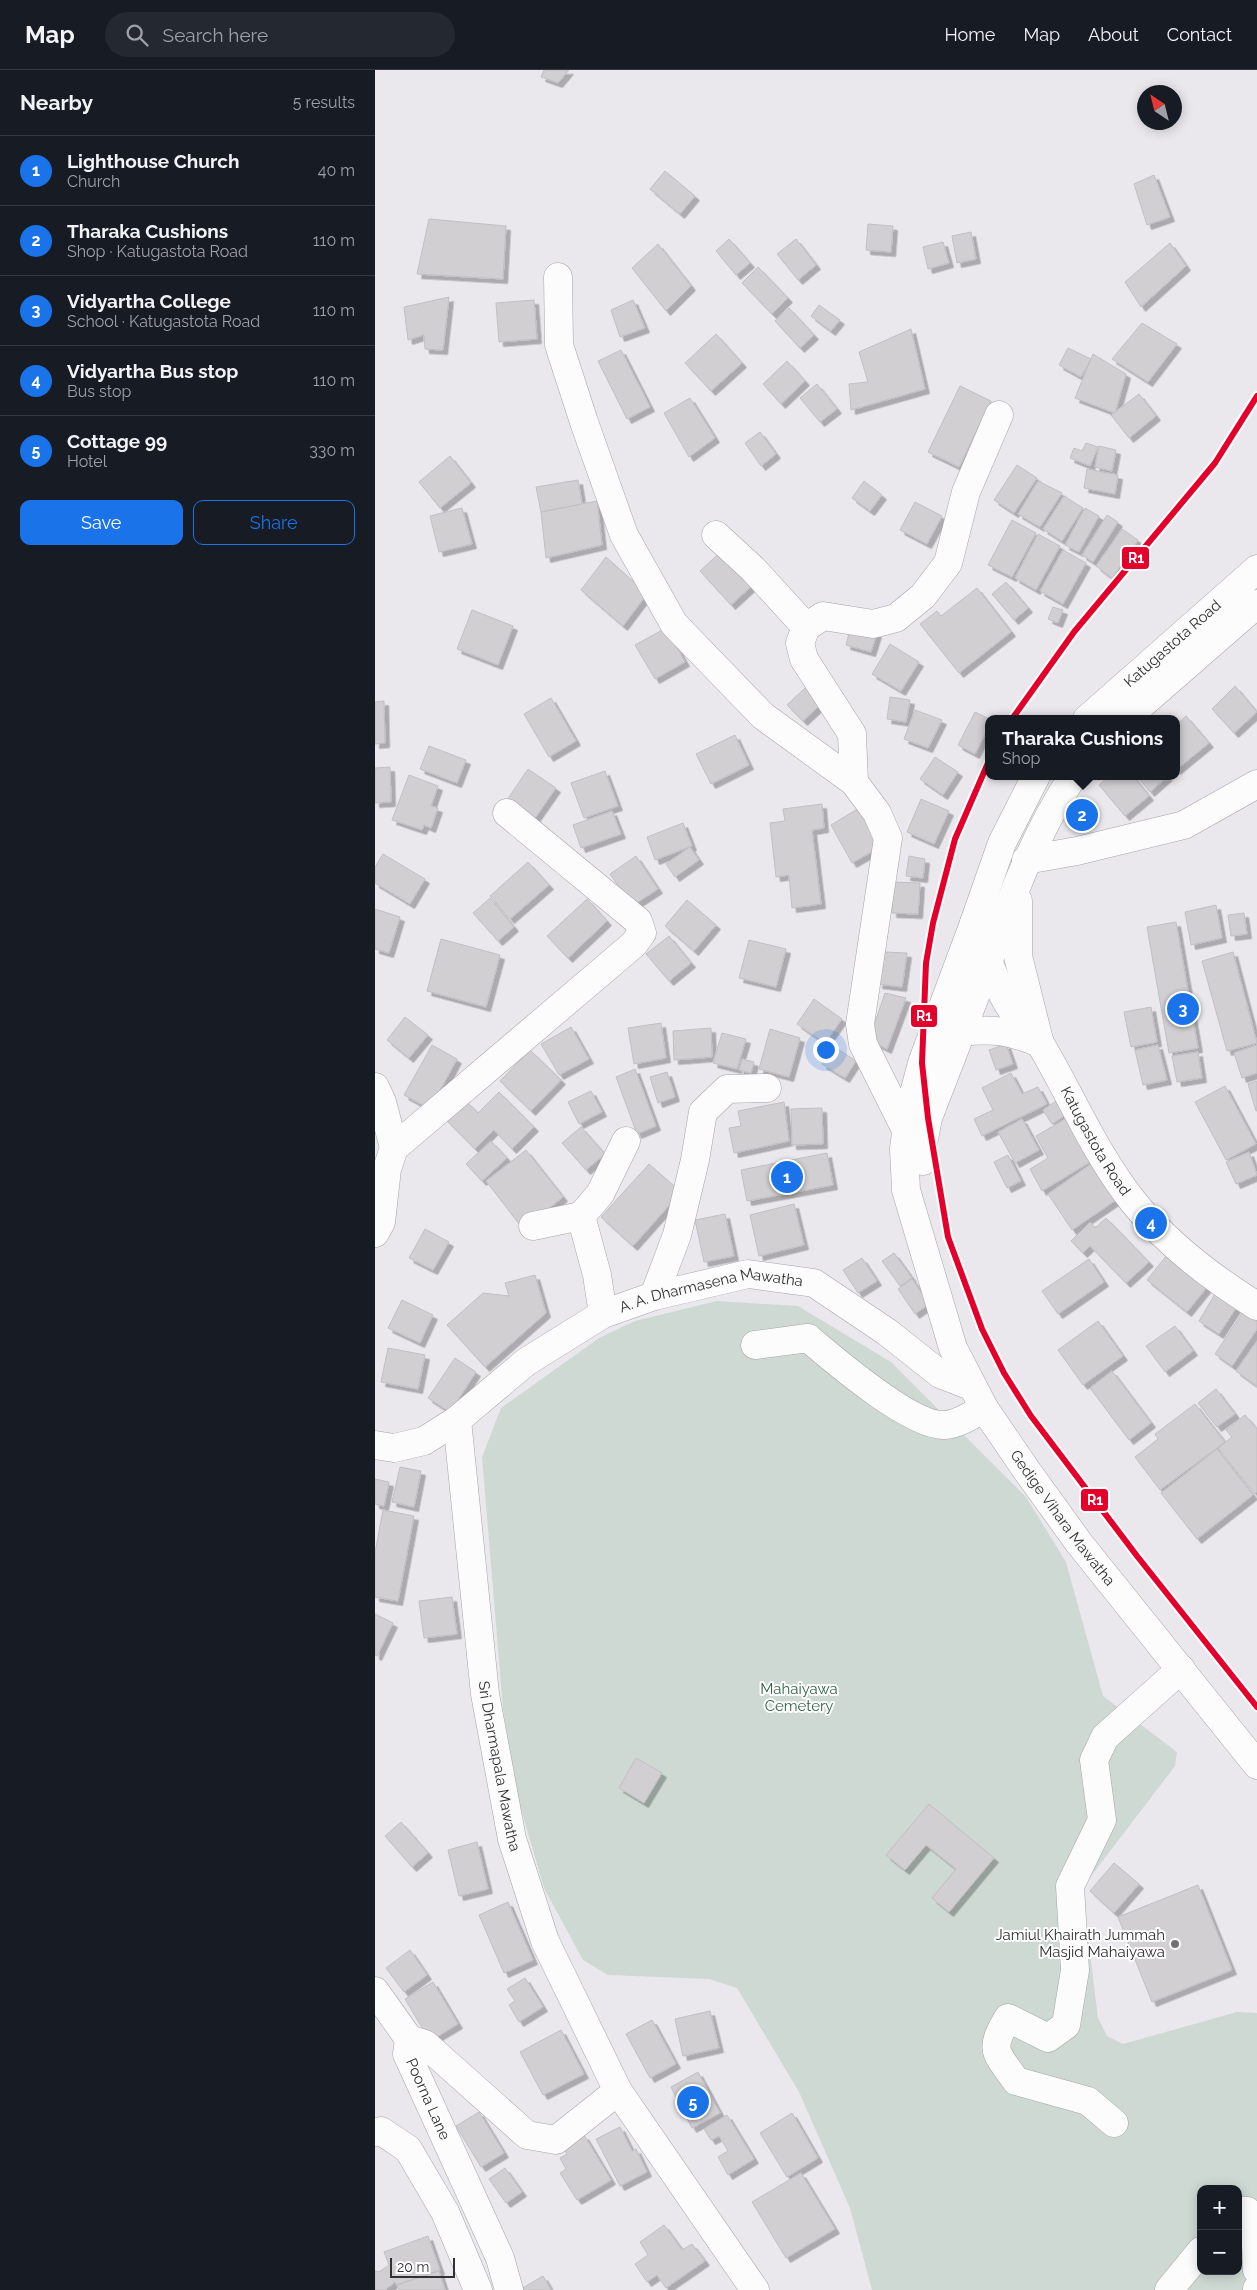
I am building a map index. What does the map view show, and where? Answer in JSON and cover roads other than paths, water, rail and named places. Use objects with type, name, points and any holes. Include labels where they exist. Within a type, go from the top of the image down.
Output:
[{"type":"main road","points":[[558,278],[559,345],[584,422],[624,534],[674,624],[763,716],[854,782],[877,813],[888,838],[860,1024],[863,1044],[906,1130]]},
{"type":"main road","points":[[854,782],[852,734],[804,659],[800,643],[806,627],[823,616],[873,624],[896,618],[923,596],[948,563],[966,492],[999,415]]},
{"type":"main road","points":[[716,535],[765,581],[806,627]]},
{"type":"main road","name":"Katugastota Road","points":[[1092,715],[1257,569]]},
{"type":"main road","name":"Katugastota Road","points":[[1130,715],[1257,604]]},
{"type":"main road","points":[[974,923],[1002,843],[1034,780]]},
{"type":"main road","name":"Katugastota Road","points":[[1040,1043],[1018,956],[1022,870],[1044,823],[1071,780]]},
{"type":"main road","points":[[1022,870],[1077,851],[1184,825],[1257,784]]},
{"type":"main road","points":[[385,1169],[634,944],[643,933],[638,921],[507,813]]},
{"type":"main road","name":"Gedige Vihara Mawatha","points":[[923,1242],[923,1144],[928,1118],[1022,870]]},
{"type":"main road","name":"Katugastota Road","points":[[974,923],[1013,1012],[1040,1043],[1089,1132],[1134,1203],[1170,1241],[1205,1271],[1257,1306]]},
{"type":"main road","name":"Gedige Vihara Mawatha","points":[[974,923],[922,1063],[906,1130],[904,1149],[906,1190],[953,1348],[977,1397],[1079,1543],[1257,1765]]},
{"type":"main road","points":[[962,1032],[986,1029],[1005,1031],[1040,1043]]},
{"type":"main road","points":[[654,1296],[677,1235],[695,1160],[703,1112],[727,1089],[767,1088]]},
{"type":"main road","points":[[375,1233],[381,1222],[385,1169],[377,1096]]},
{"type":"main road","points":[[533,1226],[581,1216],[600,1194],[626,1141]]},
{"type":"main road","points":[[581,1216],[597,1276],[603,1314]]},
{"type":"main road","name":"A. A. Dharmasena Mawatha","points":[[375,1445],[394,1448],[424,1441],[457,1420],[526,1362],[603,1314],[654,1296],[748,1274],[814,1283],[887,1332],[940,1374],[977,1397]]},
{"type":"main road","points":[[755,1344],[807,1338],[866,1386],[928,1423],[945,1425],[962,1421],[977,1397]]},
{"type":"main road","name":"Sri Dharmapala Mawatha","points":[[457,1420],[485,1694],[512,1839],[545,1941],[618,2091],[755,2290]]},
{"type":"main road","points":[[1113,2123],[1088,2101],[1016,2081],[996,2053],[996,2038],[1009,2018],[1048,2038],[1066,2025],[1075,1970],[1070,1886],[1102,1820],[1094,1760],[1105,1737],[1181,1670]]},
{"type":"main road","points":[[375,1991],[409,2039]]},
{"type":"main road","name":"Poorna Lane","points":[[509,2290],[500,2258],[407,2054],[409,2039],[425,2044],[527,2135],[556,2140],[618,2091]]},
{"type":"main road","points":[[375,2132],[381,2131],[408,2149],[445,2212],[478,2290]]},
{"type":"main road","points":[[1242,2211],[1247,2211],[1255,2220],[1257,2270]]},
{"type":"main road","points":[[1169,2290],[1197,2256]]},
{"type":"place","name":"Tharaka Cushions","points":[[1082,815]]},
{"type":"place","name":"Vidyartha College","points":[[1183,1009]]},
{"type":"place","name":"Lighthouse Church","points":[[787,1177]]},
{"type":"place","name":"Vidyartha Bus stop","points":[[1151,1223]]},
{"type":"place","name":"Jamiul Khairath Jummah Masjid Mahaiyawa","points":[[1175,1944]]},
{"type":"place","name":"Cottage 99","points":[[693,2102]]},
{"type":"park label","name":"Mahaiyawa Cemetery","points":[[799,1698]]}]
